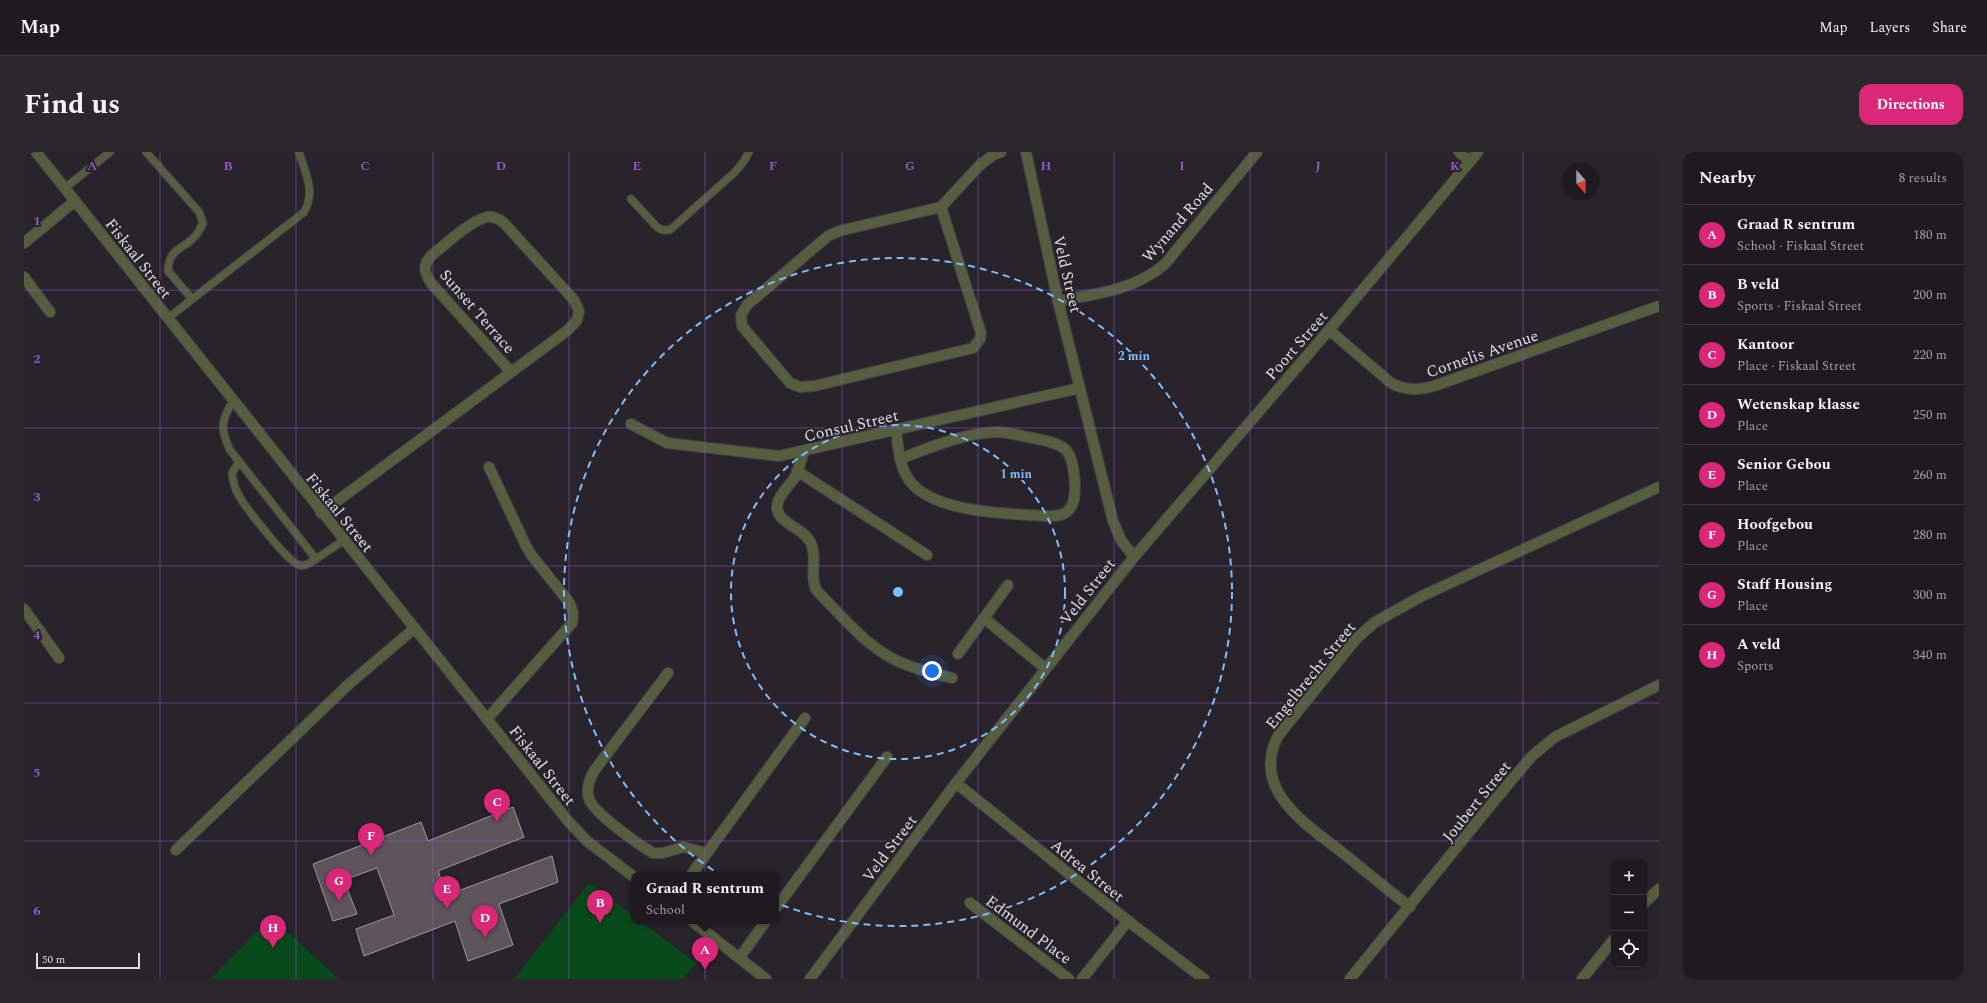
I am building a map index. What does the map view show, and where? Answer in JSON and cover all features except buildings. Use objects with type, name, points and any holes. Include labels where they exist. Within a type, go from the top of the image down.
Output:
[{"type":"street","name":"Fiskaal Street","points":[[36,152],[321,513],[415,628],[579,834],[595,849],[631,876]]},
{"type":"street","points":[[941,207],[981,333],[978,343],[968,350],[814,386],[800,387],[790,383],[742,326],[741,315],[747,305],[822,240],[833,233],[941,207],[980,165],[1001,152]]},
{"type":"street","name":"Veld Street","points":[[810,979],[956,783],[1134,557],[1121,540],[1113,521],[1058,300],[1026,152]]},
{"type":"street","name":"Wynand Road","points":[[1058,300],[1122,288],[1154,273],[1165,264],[1257,152]]},
{"type":"street","points":[[1459,152],[1470,162]]},
{"type":"street","name":"Poort Street","points":[[1134,557],[1329,330],[1478,152]]},
{"type":"street","points":[[24,243],[75,201]]},
{"type":"street","name":"Sunset Terrace","points":[[321,513],[568,330],[577,320],[579,311],[574,300],[510,230],[498,219],[486,217],[470,226],[426,260],[425,271],[431,283],[511,372]]},
{"type":"street","points":[[24,277],[50,312]]},
{"type":"street","name":"Cornelis Avenue","points":[[1329,330],[1391,383],[1399,388],[1416,390],[1434,386],[1659,306]]},
{"type":"street","name":"Consul Street","points":[[631,424],[667,443],[714,447],[775,456],[804,451],[1080,388]]},
{"type":"street","points":[[896,430],[900,459],[908,478],[921,492],[945,503],[972,510],[1056,516],[1067,512],[1073,503],[1074,478],[1070,457],[1065,450],[1044,440],[1002,432],[984,433],[961,438],[900,459]]},
{"type":"street","points":[[804,451],[797,471],[778,501],[777,507],[781,517],[806,536],[812,546],[814,567],[813,580],[817,591],[871,644],[884,654],[907,665],[952,678]]},
{"type":"street","points":[[487,719],[572,623],[574,617],[573,610],[569,602],[532,556],[526,546],[489,467]]},
{"type":"street","points":[[797,471],[927,555]]},
{"type":"street","name":"Engelbrecht Street","points":[[1410,906],[1291,811],[1276,788],[1271,767],[1271,751],[1278,736],[1356,639],[1375,622],[1422,596],[1659,487]]},
{"type":"street","points":[[958,654],[1008,585]]},
{"type":"street","points":[[24,609],[59,658]]},
{"type":"street","points":[[984,618],[1046,668]]},
{"type":"street","points":[[176,850],[349,684],[415,628]]},
{"type":"street","points":[[668,673],[594,771],[588,782],[588,795],[599,812],[653,853],[663,853],[683,847],[707,852]]},
{"type":"street","name":"Joubert Street","points":[[1350,979],[1531,757],[1555,737],[1659,685]]},
{"type":"street","points":[[693,872],[805,718]]},
{"type":"street","points":[[779,904],[887,757]]},
{"type":"street","name":"Adrea Street","points":[[956,783],[1128,921],[1204,979]]},
{"type":"street","points":[[1647,900],[1659,888]]},
{"type":"street","name":"Edmund Place","points":[[970,903],[1070,979]]},
{"type":"street","points":[[1082,979],[1128,921]]},
{"type":"street","points":[[696,924],[740,957],[766,979]]},
{"type":"street","points":[[740,957],[764,924]]},
{"type":"street","points":[[1582,979],[1611,943]]},
{"type":"lane","points":[[64,188],[110,152]]},
{"type":"lane","points":[[146,152],[198,212],[203,223],[196,235],[172,254],[168,260],[168,271],[192,299]]},
{"type":"lane","points":[[168,318],[303,212],[308,206],[310,200],[309,186],[299,152]]},
{"type":"lane","points":[[631,199],[657,227],[662,230],[670,230],[735,172],[749,152]]},
{"type":"lane","points":[[233,401],[224,416],[222,424],[225,440],[239,462],[316,559]]},
{"type":"lane","points":[[239,462],[232,473],[238,496],[291,561],[300,565],[308,564],[344,540]]},
{"type":"green space","points":[[589,883],[631,914],[631,924],[644,924],[696,963],[683,979],[514,979]]},
{"type":"green space","points":[[271,917],[339,979],[211,979]]},
{"type":"place","name":"Kantoor","points":[[497,822]]},
{"type":"place","name":"Hoofgebou","points":[[371,856]]},
{"type":"place","name":"Staff Housing","points":[[339,901]]},
{"type":"place","name":"Senior Gebou","points":[[447,909]]},
{"type":"place","name":"B veld","points":[[600,923]]},
{"type":"place","name":"Wetenskap klasse","points":[[485,938]]},
{"type":"place","name":"A veld","points":[[273,948]]},
{"type":"place","name":"Graad R sentrum","points":[[705,970]]}]
